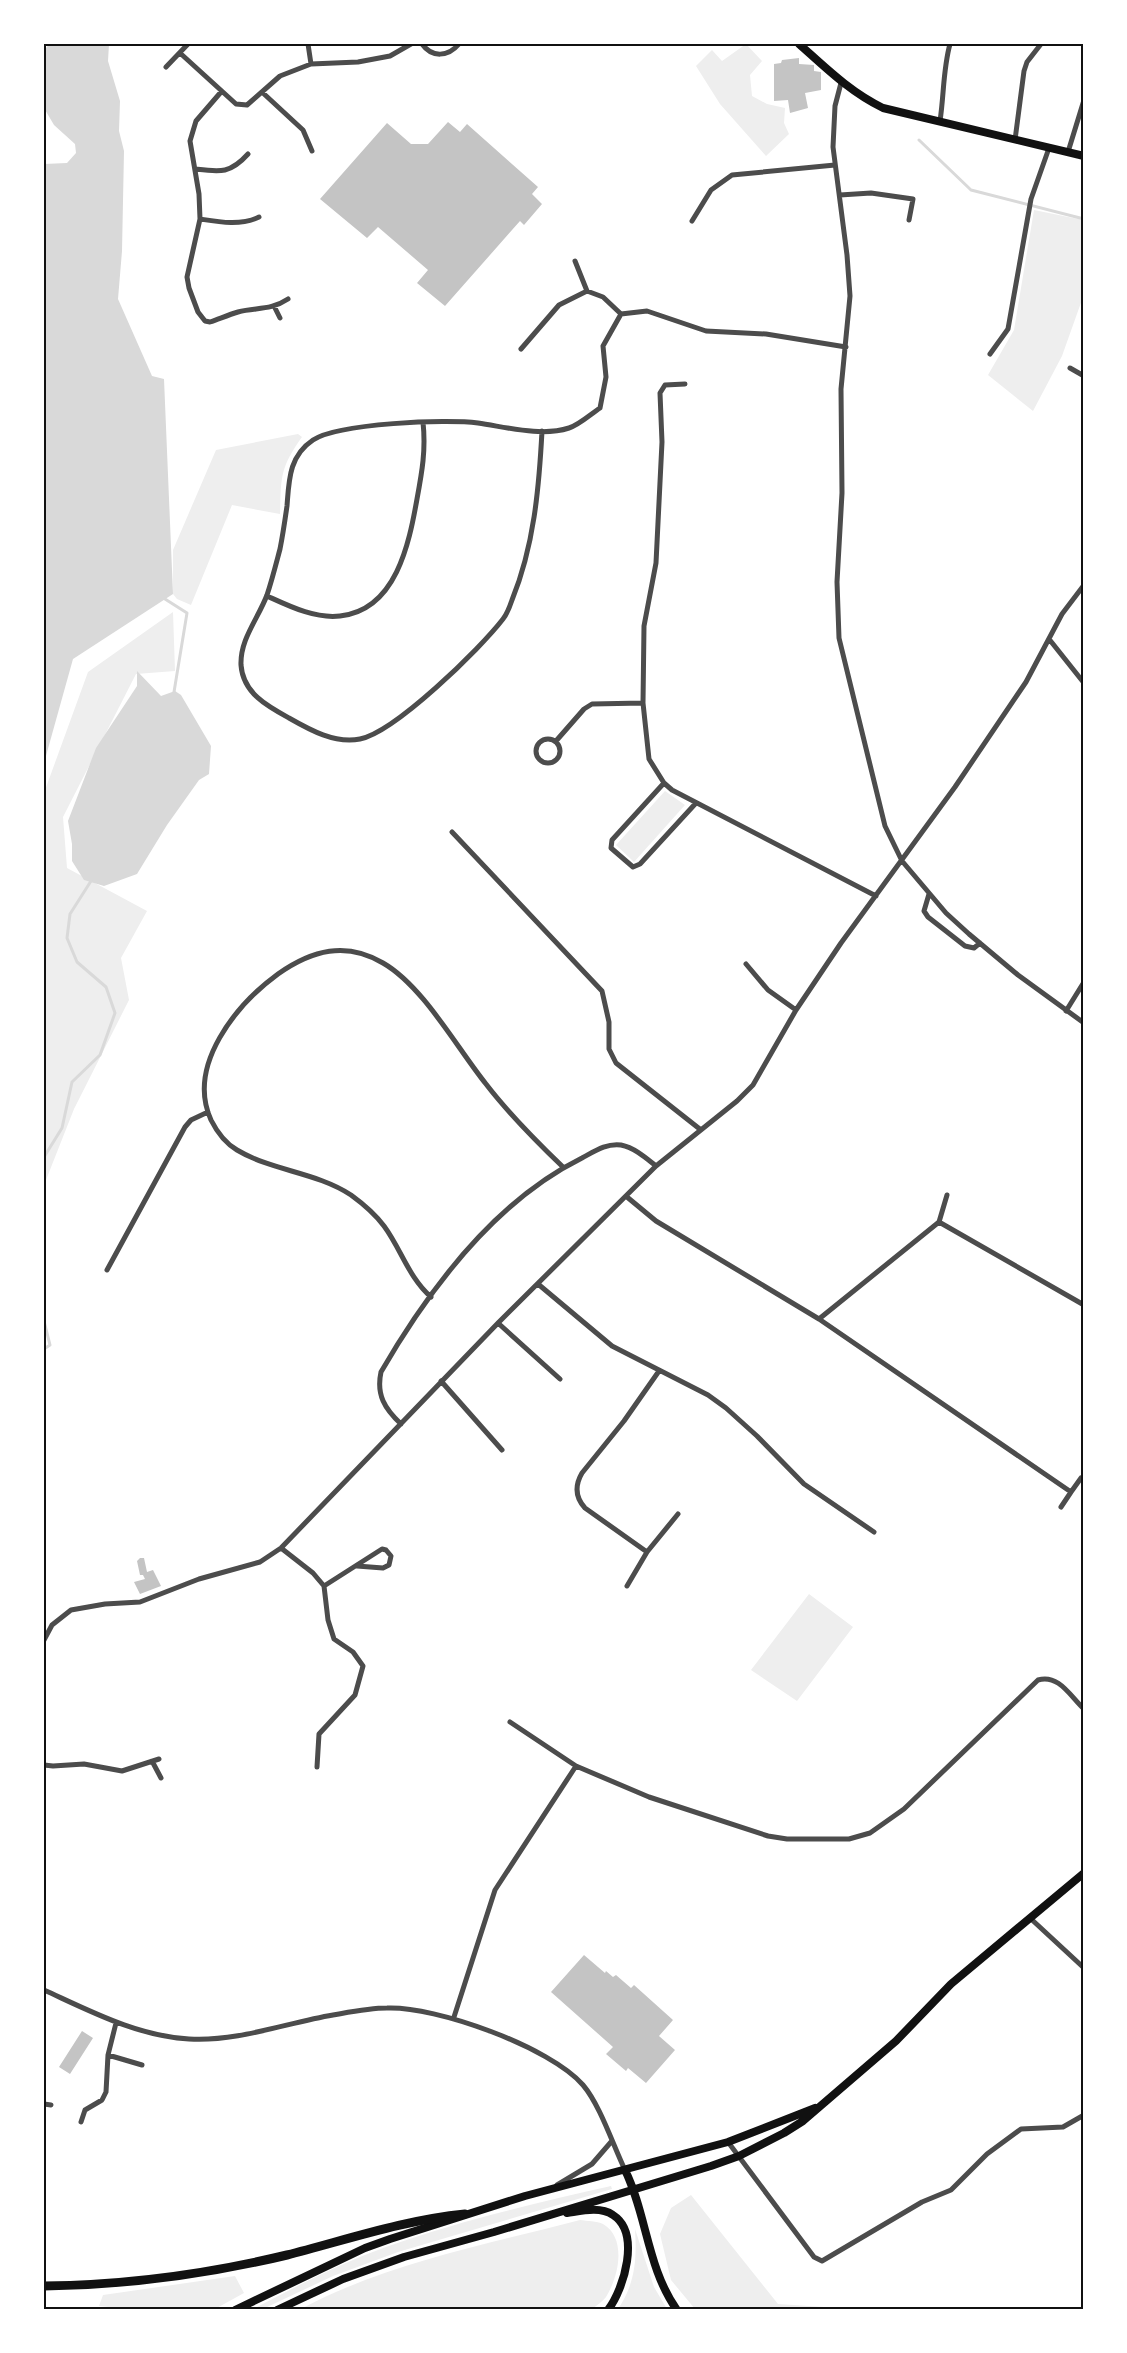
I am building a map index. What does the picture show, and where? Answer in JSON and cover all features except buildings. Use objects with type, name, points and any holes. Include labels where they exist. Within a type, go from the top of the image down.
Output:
[{"type":"highway","points":[[44,2286],[128,2281],[220,2268],[285,2255],[418,2220],[465,2214]]},
{"type":"main road","points":[[799,44],[841,83],[863,99],[883,108],[1083,156]]},
{"type":"main road","points":[[277,2310],[343,2279],[404,2257],[739,2156],[784,2133],[803,2121],[889,2048],[951,1984],[1083,1873]]},
{"type":"main road","points":[[235,2309],[365,2248],[465,2214],[549,2189],[728,2142],[818,2107]]},
{"type":"main road","points":[[625,2170],[634,2188],[655,2265],[666,2292],[677,2310]]},
{"type":"main road","points":[[549,2215],[604,2211],[612,2214],[621,2223],[627,2249],[626,2274],[618,2295],[608,2310]]},
{"type":"street","points":[[166,67],[188,44]]},
{"type":"street","points":[[308,44],[311,64]]},
{"type":"street","points":[[180,53],[236,104],[247,105],[280,76],[311,64],[358,62],[390,56],[411,44]]},
{"type":"street","points":[[422,44],[429,52],[442,54],[453,50],[459,44]]},
{"type":"street","points":[[940,121],[945,91],[944,64],[950,44]]},
{"type":"street","points":[[1015,140],[1024,71],[1027,62],[1041,44]]},
{"type":"street","points":[[841,83],[835,105],[833,132],[850,296],[842,389],[842,493],[837,616],[839,638],[885,826],[902,861],[946,913],[1018,975],[1083,1023]]},
{"type":"street","points":[[221,92],[196,121],[190,141],[199,194],[200,219],[187,277],[189,288],[201,317],[210,322],[239,312],[256,311],[274,306],[288,299]]},
{"type":"street","points":[[263,93],[303,130],[312,151]]},
{"type":"street","points":[[1068,152],[1083,100]]},
{"type":"street","points":[[303,130],[310,125]]},
{"type":"street","points":[[990,354],[1008,329],[1031,200],[1049,148]]},
{"type":"street","points":[[195,169],[224,171],[237,166],[248,153]]},
{"type":"street","points":[[692,221],[711,190],[732,176],[835,165]]},
{"type":"street","points":[[840,195],[870,193],[913,199],[909,220]]},
{"type":"street","points":[[200,219],[220,222],[249,221],[259,216]]},
{"type":"street","points":[[575,261],[587,291]]},
{"type":"street","points":[[521,349],[559,305],[587,291],[603,297],[621,314],[647,311],[705,331],[765,334],[846,346]]},
{"type":"street","points":[[274,306],[280,318]]},
{"type":"street","points":[[542,431],[533,528],[522,573],[505,617],[433,689],[378,731],[362,739],[348,740],[331,738],[301,725],[266,705],[254,695],[244,677],[242,653],[244,643],[267,596],[285,521],[291,468],[302,449],[312,440],[336,430],[423,422],[475,423],[542,431],[570,428],[600,408],[606,377],[603,346],[621,314]]},
{"type":"street","points":[[1070,368],[1083,376]]},
{"type":"street","points":[[685,384],[665,385],[660,393],[662,442],[656,562],[644,626],[643,703],[650,759],[664,783],[672,790],[876,896]]},
{"type":"street","points":[[267,596],[294,608],[331,617],[357,612],[380,597],[402,562],[412,527],[425,448],[423,422]]},
{"type":"street","points":[[44,1640],[52,1625],[71,1610],[105,1604],[140,1602],[198,1579],[260,1562],[281,1548],[498,1323],[657,1166],[737,1101],[753,1085],[796,1010],[955,787],[1026,682],[1062,614],[1083,585]]},
{"type":"street","points":[[1048,639],[1083,683]]},
{"type":"street","points":[[556,741],[584,709],[592,704],[643,703]]},
{"type":"street","points":[[551,738],[556,741],[559,756],[550,762],[541,761],[536,753],[537,746],[542,740],[551,738]]},
{"type":"street","points":[[664,783],[612,840],[611,848],[633,867],[640,864],[696,803]]},
{"type":"street","points":[[452,832],[602,992],[609,1022],[609,1049],[616,1064],[700,1130]]},
{"type":"street","points":[[929,894],[924,911],[928,917],[965,946],[974,948],[980,943]]},
{"type":"street","points":[[431,1297],[415,1281],[382,1224],[360,1203],[336,1186],[235,1149],[221,1138],[208,1112],[205,1079],[209,1064],[227,1026],[241,1007],[277,976],[311,955],[341,950],[356,952],[382,963],[408,984],[499,1100],[563,1167]]},
{"type":"street","points":[[746,964],[768,990],[796,1010]]},
{"type":"street","points":[[1066,1011],[1083,982]]},
{"type":"street","points":[[107,1270],[185,1127],[191,1120],[208,1112]]},
{"type":"street","points":[[401,1424],[389,1413],[380,1397],[378,1385],[380,1378],[387,1362],[466,1249],[546,1178],[606,1146],[628,1147],[657,1166]]},
{"type":"street","points":[[819,1319],[939,1222],[947,1195]]},
{"type":"street","points":[[627,1197],[656,1221],[819,1319],[1071,1492]]},
{"type":"street","points":[[939,1222],[1083,1305]]},
{"type":"street","points":[[538,1284],[612,1346],[708,1395],[726,1408],[804,1484],[874,1532]]},
{"type":"street","points":[[498,1323],[560,1379]]},
{"type":"street","points":[[647,1552],[585,1508],[579,1502],[576,1490],[582,1473],[624,1421],[659,1371]]},
{"type":"street","points":[[441,1382],[502,1450]]},
{"type":"street","points":[[1061,1507],[1081,1478]]},
{"type":"street","points":[[627,1586],[647,1552],[678,1514]]},
{"type":"street","points":[[281,1548],[314,1573],[324,1586],[327,1620],[334,1639],[353,1652],[363,1666],[355,1695],[319,1734],[317,1767]]},
{"type":"street","points":[[324,1586],[382,1549],[391,1556],[389,1565],[383,1568],[357,1566]]},
{"type":"street","points":[[510,1722],[576,1766],[649,1797],[768,1836],[787,1839],[849,1839],[870,1833],[904,1809],[1038,1680],[1047,1677],[1056,1681],[1083,1709]]},
{"type":"street","points":[[44,1765],[84,1764],[122,1771],[156,1760],[161,1778]]},
{"type":"street","points":[[454,2018],[495,1890],[576,1766]]},
{"type":"street","points":[[1030,1918],[1083,1968]]},
{"type":"street","points":[[44,1990],[116,2023],[178,2038],[212,2039],[338,2014],[388,2007],[454,2018],[536,2051],[582,2084],[597,2108],[625,2170]]},
{"type":"street","points":[[81,2122],[85,2110],[102,2100],[106,2092],[108,2055],[116,2023]]},
{"type":"street","points":[[108,2055],[142,2066]]},
{"type":"street","points":[[44,2104],[51,2106]]},
{"type":"street","points":[[728,2142],[814,2258],[822,2261],[922,2202],[951,2190],[987,2154],[1020,2129],[1063,2127],[1083,2115]]},
{"type":"street","points":[[549,2189],[592,2164],[611,2142]]},
{"type":"shaded area","points":[[49,44],[109,44],[108,61],[120,101],[119,131],[124,151],[122,251],[118,299],[152,376],[164,379],[173,594],[73,659],[44,763],[44,164],[67,163],[76,153],[75,144],[54,125],[44,108],[44,51]]},
{"type":"shaded area","points":[[746,44],[762,61],[750,75],[752,96],[767,104],[785,108],[784,123],[789,134],[766,156],[720,104],[696,66],[712,50],[722,61]]},
{"type":"shaded area","points":[[1034,210],[1083,220],[1083,297],[1062,356],[1033,411],[988,375],[1014,330]]},
{"type":"shaded area","points":[[298,434],[302,437],[289,457],[283,473],[280,514],[232,505],[191,605],[177,599],[173,594],[173,550],[216,450]]},
{"type":"shaded area","points":[[173,612],[175,671],[136,674],[63,817],[67,868],[147,911],[121,958],[129,1000],[74,1109],[44,1185],[44,793],[88,672]]},
{"type":"shaded area","points":[[137,671],[161,696],[175,691],[181,695],[211,746],[209,774],[199,780],[167,825],[137,874],[104,886],[84,880],[72,861],[68,821],[96,748],[137,686]]},
{"type":"shaded area","points":[[665,791],[685,805],[634,862],[616,845]]},
{"type":"shaded area","points":[[809,1594],[853,1627],[797,1701],[751,1670]]},
{"type":"shaded area","points":[[611,2186],[612,2189],[398,2252],[333,2276],[265,2308],[257,2307],[336,2267],[386,2247],[469,2221]]},
{"type":"shaded area","points":[[691,2195],[778,2304],[855,2309],[695,2309],[671,2280],[660,2234],[671,2208]]},
{"type":"shaded area","points":[[580,2220],[603,2224],[611,2230],[618,2248],[617,2268],[611,2288],[605,2299],[592,2309],[301,2309],[334,2293],[402,2267]]},
{"type":"shaded area","points":[[635,2229],[654,2287],[667,2309],[618,2309],[624,2300],[634,2271]]},
{"type":"shaded area","points":[[235,2276],[244,2293],[215,2309],[136,2310],[99,2306],[103,2295]]},
{"type":"waterway","points":[[919,140],[971,190],[1084,219]]},
{"type":"waterway","points":[[165,599],[187,613],[174,692]]},
{"type":"waterway","points":[[44,1157],[62,1128],[72,1082],[100,1055],[115,1013],[106,987],[77,962],[67,938],[70,914],[91,881]]},
{"type":"waterway","points":[[44,1321],[50,1345],[44,1349]]}]
